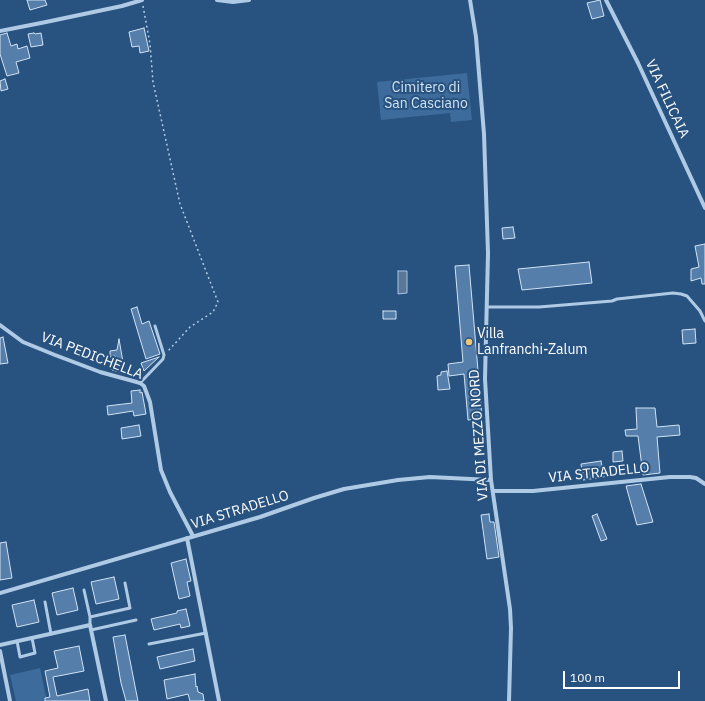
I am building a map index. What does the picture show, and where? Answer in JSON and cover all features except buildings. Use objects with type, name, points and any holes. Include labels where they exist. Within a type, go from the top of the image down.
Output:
[{"type":"street","points":[[0,31],[142,0]]},
{"type":"street","points":[[217,0],[233,2],[249,0]]},
{"type":"street","name":"VIA DI MEZZO NORD","points":[[470,0],[476,37],[485,141],[488,253],[485,379],[491,480],[510,609],[511,628],[509,701]]},
{"type":"street","name":"VIA FILICAIA","points":[[606,0],[638,63],[705,208]]},
{"type":"street","name":"VIA PEDICHELLA","points":[[0,325],[23,342],[100,372],[140,383],[146,390],[150,402],[160,470],[193,536]]},
{"type":"street","name":"VIA STRADELLO","points":[[0,593],[260,517],[344,489],[398,480],[430,477],[491,480]]},
{"type":"street","name":"VIA STRADELLO","points":[[493,491],[533,491],[670,477],[696,478],[705,484]]},
{"type":"street","points":[[187,538],[219,701]]},
{"type":"street","points":[[0,645],[90,625],[106,701]]},
{"type":"street","points":[[0,651],[10,701]]},
{"type":"lane","points":[[487,307],[539,307],[612,301],[617,299],[673,293],[687,296],[700,311],[705,321]]},
{"type":"lane","points":[[140,383],[163,359],[164,355],[155,326]]},
{"type":"lane","points":[[90,617],[130,608],[125,583]]},
{"type":"lane","points":[[84,590],[90,617],[90,625]]},
{"type":"lane","points":[[45,602],[51,634]]},
{"type":"lane","points":[[91,630],[136,620]]},
{"type":"lane","points":[[149,644],[206,633]]},
{"type":"lane","points":[[17,641],[20,657],[36,653],[32,638]]},
{"type":"path","points":[[142,0],[150,44],[153,82],[180,204],[218,302],[214,312],[190,327],[164,355]]},
{"type":"green space","name":"Cimitero di San Casciano","points":[[467,73],[472,120],[451,122],[450,113],[381,120],[377,82]]},
{"type":"green space","points":[[40,668],[47,701],[16,701],[10,675]]},
{"type":"shaded area","points":[[398,271],[407,271],[407,293],[398,294]]},
{"type":"place","name":"Villa Lanfranchi-Zalum","points":[[469,342]]}]
